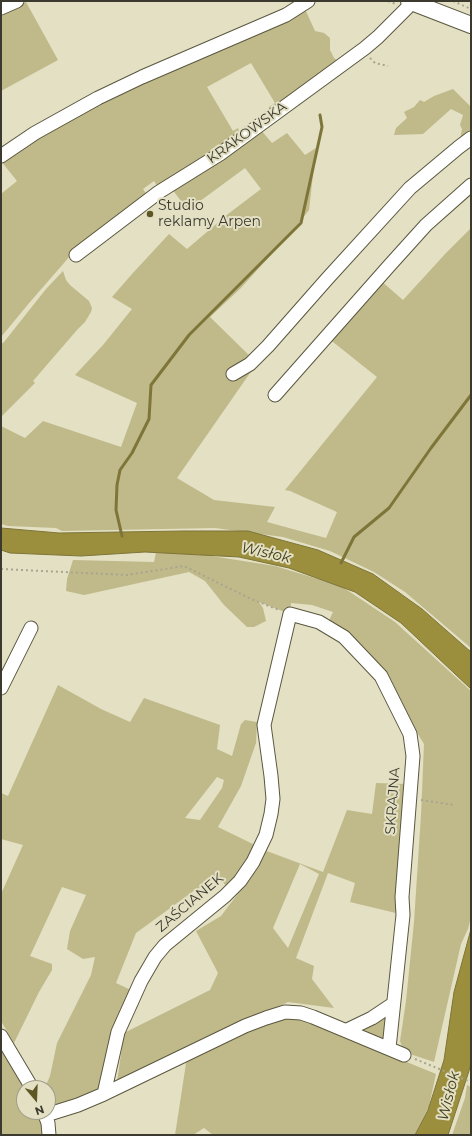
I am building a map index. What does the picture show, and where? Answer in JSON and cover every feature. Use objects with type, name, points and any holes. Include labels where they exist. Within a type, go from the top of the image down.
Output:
[{"type":"main road","name":"KRAKOWSKA","points":[[410,1],[432,5],[471,25]]},
{"type":"street","points":[[1,8],[17,1]]},
{"type":"street","points":[[1,156],[35,133],[98,98],[142,77],[286,15],[308,1]]},
{"type":"street","name":"KRAKOWSKA","points":[[76,255],[160,192],[220,154],[365,48],[378,38],[407,8],[410,1]]},
{"type":"street","points":[[233,374],[250,364],[268,346],[410,188],[471,138]]},
{"type":"street","points":[[340,276],[349,263],[414,193],[471,146]]},
{"type":"street","points":[[275,395],[426,225],[471,185]]},
{"type":"street","name":"SKRAJNA","points":[[290,614],[319,622],[344,637],[381,676],[410,734],[413,756],[402,897],[403,915],[389,1048]]},
{"type":"street","name":"ZAŚCIANEK","points":[[104,1094],[118,1032],[141,981],[155,957],[165,945],[225,896],[240,881],[253,862],[266,835],[271,814],[272,799],[271,776],[264,725],[290,614]]},
{"type":"street","points":[[1,688],[31,628]]},
{"type":"street","points":[[347,1030],[372,1018],[393,1004]]},
{"type":"street","points":[[56,1110],[78,1105],[104,1094],[245,1026],[275,1015],[290,1012],[301,1013],[347,1030],[404,1055]]},
{"type":"street","points":[[1,1036],[27,1080]]},
{"type":"street","points":[[46,1120],[49,1135]]},
{"type":"path","points":[[453,1],[471,9]]},
{"type":"path","points":[[365,48],[369,58],[375,63],[388,66]]},
{"type":"path","points":[[1,569],[127,575],[184,566],[251,599],[290,614]]},
{"type":"path","points":[[426,800],[455,805]]},
{"type":"path","points":[[404,1055],[471,1082]]},
{"type":"shaded area","points":[[26,2],[58,60],[1,91],[1,13]]},
{"type":"shaded area","points":[[304,7],[315,31],[324,33],[330,38],[330,50],[334,58],[339,62],[271,111],[269,110],[269,107],[275,103],[251,63],[207,87],[233,131],[238,128],[240,133],[158,187],[154,181],[143,189],[147,195],[69,257],[1,337],[1,194],[17,181],[1,161],[52,126]]},
{"type":"shaded area","points":[[453,89],[471,107],[471,133],[460,140],[462,129],[460,125],[463,115],[451,109],[423,134],[394,135],[396,128],[407,118],[404,112],[414,107],[420,100],[424,102],[434,96]]},
{"type":"shaded area","points":[[260,129],[272,143],[287,133],[305,155],[316,148],[309,210],[296,227],[241,288],[210,317],[257,363],[177,478],[214,500],[275,507],[267,522],[326,538],[337,512],[285,490],[377,377],[328,338],[380,280],[403,300],[471,228],[471,648],[405,592],[374,572],[330,551],[283,537],[215,528],[62,531],[56,528],[8,526],[1,524],[1,426],[25,438],[43,421],[121,447],[137,403],[75,375],[103,345],[132,309],[112,297],[169,234],[187,249],[228,214],[261,189],[245,168],[188,210],[171,188]]},
{"type":"shaded area","points":[[63,271],[66,280],[70,285],[89,301],[92,308],[91,312],[85,322],[33,381],[35,383],[1,417],[1,344],[46,289]]},
{"type":"shaded area","points":[[156,552],[186,552],[275,566],[341,586],[395,622],[471,691],[471,917],[468,929],[461,944],[434,1062],[404,1052],[400,1041],[406,1001],[414,922],[424,744],[382,675],[328,623],[333,612],[312,605],[291,603],[290,614],[259,602],[263,608],[266,621],[254,627],[247,627],[224,605],[205,581],[189,572],[84,595],[66,591],[67,579],[73,560],[154,562]]},
{"type":"shaded area","points":[[58,685],[101,709],[130,722],[144,698],[220,725],[217,749],[232,756],[241,724],[245,720],[257,722],[256,743],[241,786],[218,827],[257,846],[228,888],[219,878],[195,890],[136,933],[116,983],[133,991],[100,1091],[56,1106],[56,1080],[48,1080],[57,1043],[91,975],[95,957],[83,959],[67,949],[70,931],[86,895],[62,887],[30,956],[52,964],[52,970],[39,992],[14,1043],[1,1021],[1,894],[23,845],[1,839],[1,793],[8,796]],"holes":[[[217,777],[224,780],[222,788],[200,820],[185,818]]]},
{"type":"shaded area","points":[[376,783],[407,784],[400,914],[350,902],[355,883],[328,873],[296,958],[314,966],[312,979],[334,1008],[288,1002],[117,1082],[124,1033],[210,990],[218,973],[196,931],[221,916],[240,891],[239,889],[264,850],[323,872],[347,810],[372,814]],"holes":[[[300,864],[319,874],[288,948],[273,928]]]},
{"type":"shaded area","points":[[386,1012],[386,1041],[359,1031]]},
{"type":"shaded area","points":[[292,1015],[436,1074],[429,1106],[415,1135],[213,1135],[204,1128],[193,1135],[175,1135],[187,1057],[257,1026]]},
{"type":"shaded area","points":[[1,1049],[19,1080],[16,1080],[16,1120],[41,1120],[45,1135],[1,1135]]},
{"type":"shaded area","points":[[467,1085],[471,1087],[471,1135],[452,1135],[465,1098]]},
{"type":"water","name":"Wisłok","points":[[1,528],[59,533],[248,531],[318,550],[373,574],[422,609],[471,652],[471,689],[401,623],[355,592],[289,568],[239,557],[145,552],[81,556],[10,553],[1,550]]},
{"type":"water","name":"Wisłok","points":[[471,929],[471,1062],[469,1071],[448,1135],[415,1135],[428,1110],[444,1060],[454,992]]},
{"type":"waterway","points":[[122,536],[116,510],[117,485],[120,470],[132,453],[149,419],[151,385],[189,335],[301,223],[322,127],[320,115]]},
{"type":"waterway","points":[[341,563],[354,537],[389,508],[431,448],[471,395]]},
{"type":"place","name":"Studio reklamy Arpen","points":[[150,214]]}]
